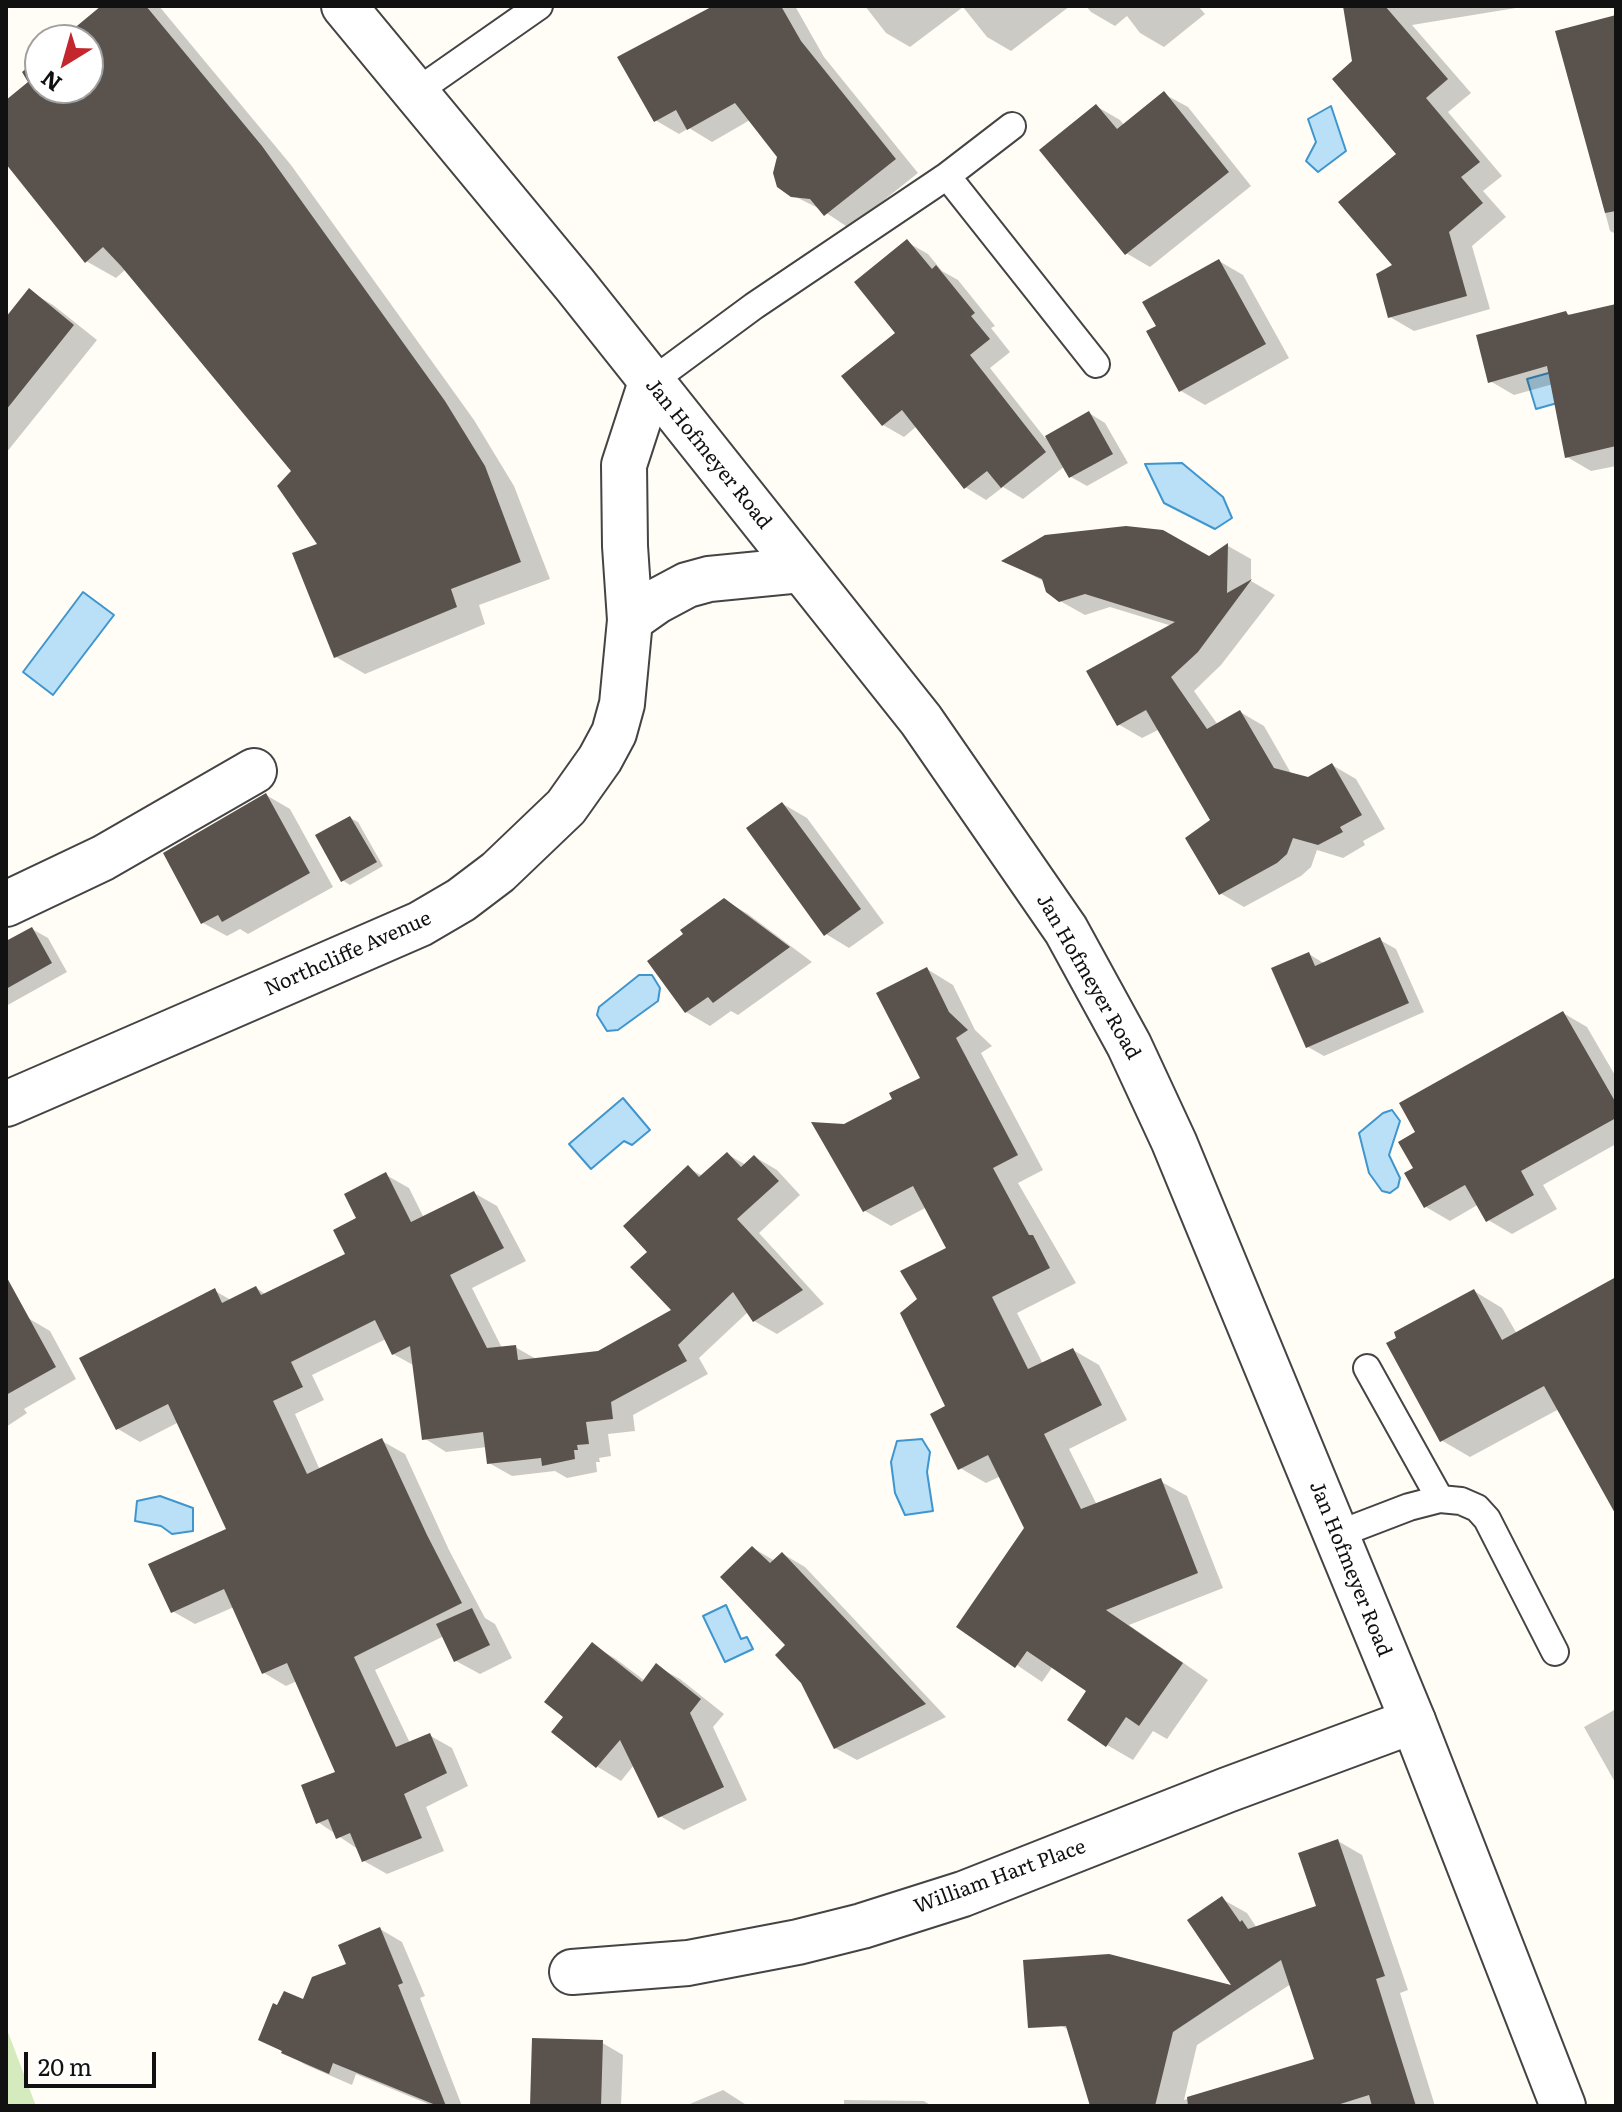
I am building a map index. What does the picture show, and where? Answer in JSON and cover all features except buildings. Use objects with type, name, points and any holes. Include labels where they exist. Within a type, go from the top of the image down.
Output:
[{"type":"street","name":"Jan Hofmeyer Road","points":[[344,6],[575,285],[921,720],[1066,930],[1129,1045],[1174,1142],[1413,1721],[1563,2106]]},
{"type":"street","name":"Northcliffe Avenue","points":[[6,1104],[420,924],[461,900],[498,872],[566,807],[600,759],[614,733],[622,704],[630,620],[624,465],[651,382]]},
{"type":"street","points":[[630,620],[687,585],[709,579],[801,570]]},
{"type":"street","points":[[6,904],[103,858],[254,771]]},
{"type":"street","name":"William Hart Place","points":[[572,1972],[688,1963],[862,1926],[963,1894],[1413,1721]]},
{"type":"lane","points":[[416,92],[539,6]]},
{"type":"lane","points":[[651,382],[754,306],[947,176],[1012,126]]},
{"type":"lane","points":[[947,176],[1096,364]]},
{"type":"lane","points":[[1367,1368],[1440,1499]]},
{"type":"lane","points":[[1336,1535],[1409,1507],[1440,1499],[1469,1503],[1483,1513],[1555,1652]]},
{"type":"green space","points":[[6,2027],[36,2106],[6,2106]]},
{"type":"water","points":[[1331,106],[1346,151],[1318,172],[1306,161],[1316,142],[1308,119]]},
{"type":"water","points":[[1574,366],[1582,396],[1536,409],[1527,379]]},
{"type":"water","points":[[1182,463],[1223,497],[1232,518],[1215,529],[1164,503],[1145,464]]},
{"type":"water","points":[[83,592],[114,615],[53,695],[23,672]]},
{"type":"water","points":[[639,975],[652,975],[660,988],[658,1001],[618,1030],[607,1031],[597,1015],[599,1007]]},
{"type":"water","points":[[623,1098],[650,1130],[632,1145],[624,1141],[591,1169],[569,1144]]},
{"type":"water","points":[[1392,1110],[1400,1121],[1389,1155],[1400,1178],[1398,1187],[1390,1193],[1382,1191],[1369,1173],[1359,1133],[1383,1113]]},
{"type":"water","points":[[922,1439],[930,1452],[927,1472],[933,1511],[905,1515],[895,1493],[891,1462],[897,1441]]},
{"type":"water","points":[[160,1496],[193,1508],[193,1531],[172,1534],[161,1526],[135,1521],[137,1501]]},
{"type":"water","points":[[726,1605],[741,1639],[747,1637],[753,1649],[725,1662],[703,1616]]}]
